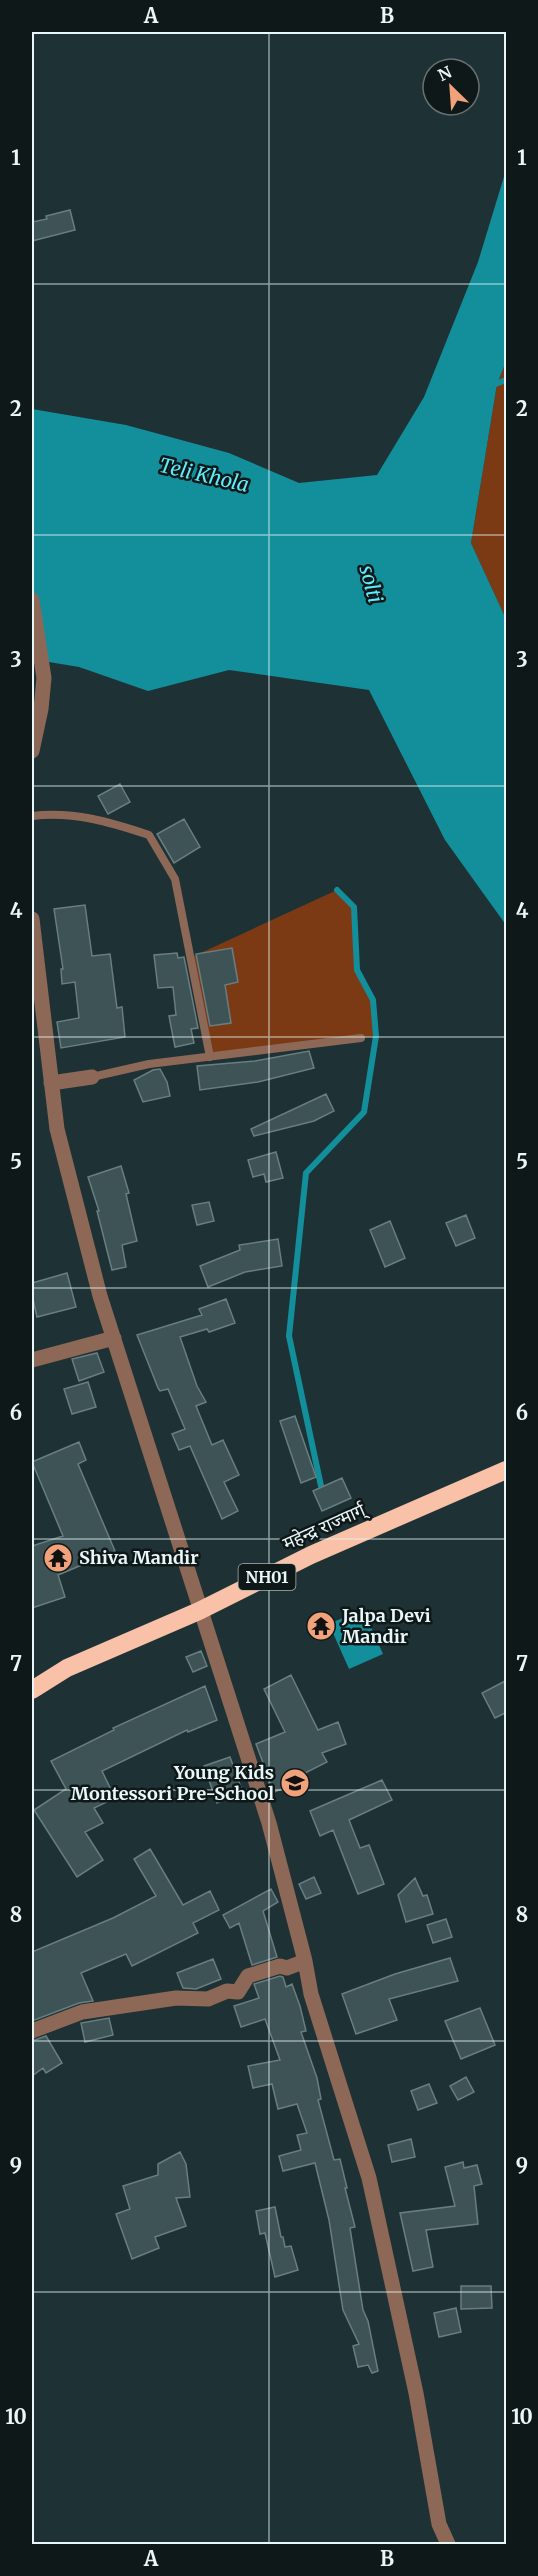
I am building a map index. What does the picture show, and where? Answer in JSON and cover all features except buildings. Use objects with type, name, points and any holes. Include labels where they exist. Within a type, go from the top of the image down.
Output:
[{"type":"highway","name":"महेन्द्र राज्मार्ग्","points":[[32,1690],[68,1668],[199,1611],[311,1555],[507,1470]]},
{"type":"street","points":[[32,600],[44,678],[41,709],[32,751]]},
{"type":"street","points":[[32,919],[57,1129],[100,1296],[268,1823],[305,1961],[310,1994],[369,2178],[416,2393],[439,2524],[448,2544]]},
{"type":"street","points":[[51,1083],[92,1077]]},
{"type":"street","points":[[32,1360],[114,1338]]},
{"type":"street","points":[[32,2031],[82,2012],[176,1998],[208,1999],[227,1991],[238,1992],[248,1976],[280,1965],[287,1968],[305,1961]]},
{"type":"lane","points":[[32,816],[56,813],[108,821],[149,835],[175,879],[210,1057]]},
{"type":"lane","points":[[92,1077],[149,1064],[361,1038]]},
{"type":"shaded area","points":[[506,362],[506,619],[471,543],[497,384]]},
{"type":"shaded area","points":[[337,890],[354,907],[357,970],[373,1000],[376,1036],[210,1057],[192,957]]},
{"type":"water","points":[[506,170],[506,362],[497,384],[471,543],[506,619],[506,925],[445,840],[369,690],[229,670],[148,691],[79,667],[43,661],[32,645],[32,409],[126,425],[229,453],[299,483],[377,475],[424,397],[478,262]]},
{"type":"water","points":[[363,1609],[383,1654],[349,1669],[329,1624]]},
{"type":"waterway","points":[[490,386],[506,380]]},
{"type":"waterway","points":[[321,1486],[289,1336],[306,1173],[364,1112],[376,1036],[373,1000],[357,970],[354,907],[337,890]]},
{"type":"place","name":"Shiva Mandir","points":[[58,1558]]},
{"type":"place","name":"Jalpa Devi Mandir","points":[[321,1626]]},
{"type":"place","name":"Young Kids Montessori Pre-School","points":[[295,1783]]},
{"type":"water label","name":"Teli Khola","points":[[204,475]]},
{"type":"water label","name":"solti","points":[[371,584]]}]
